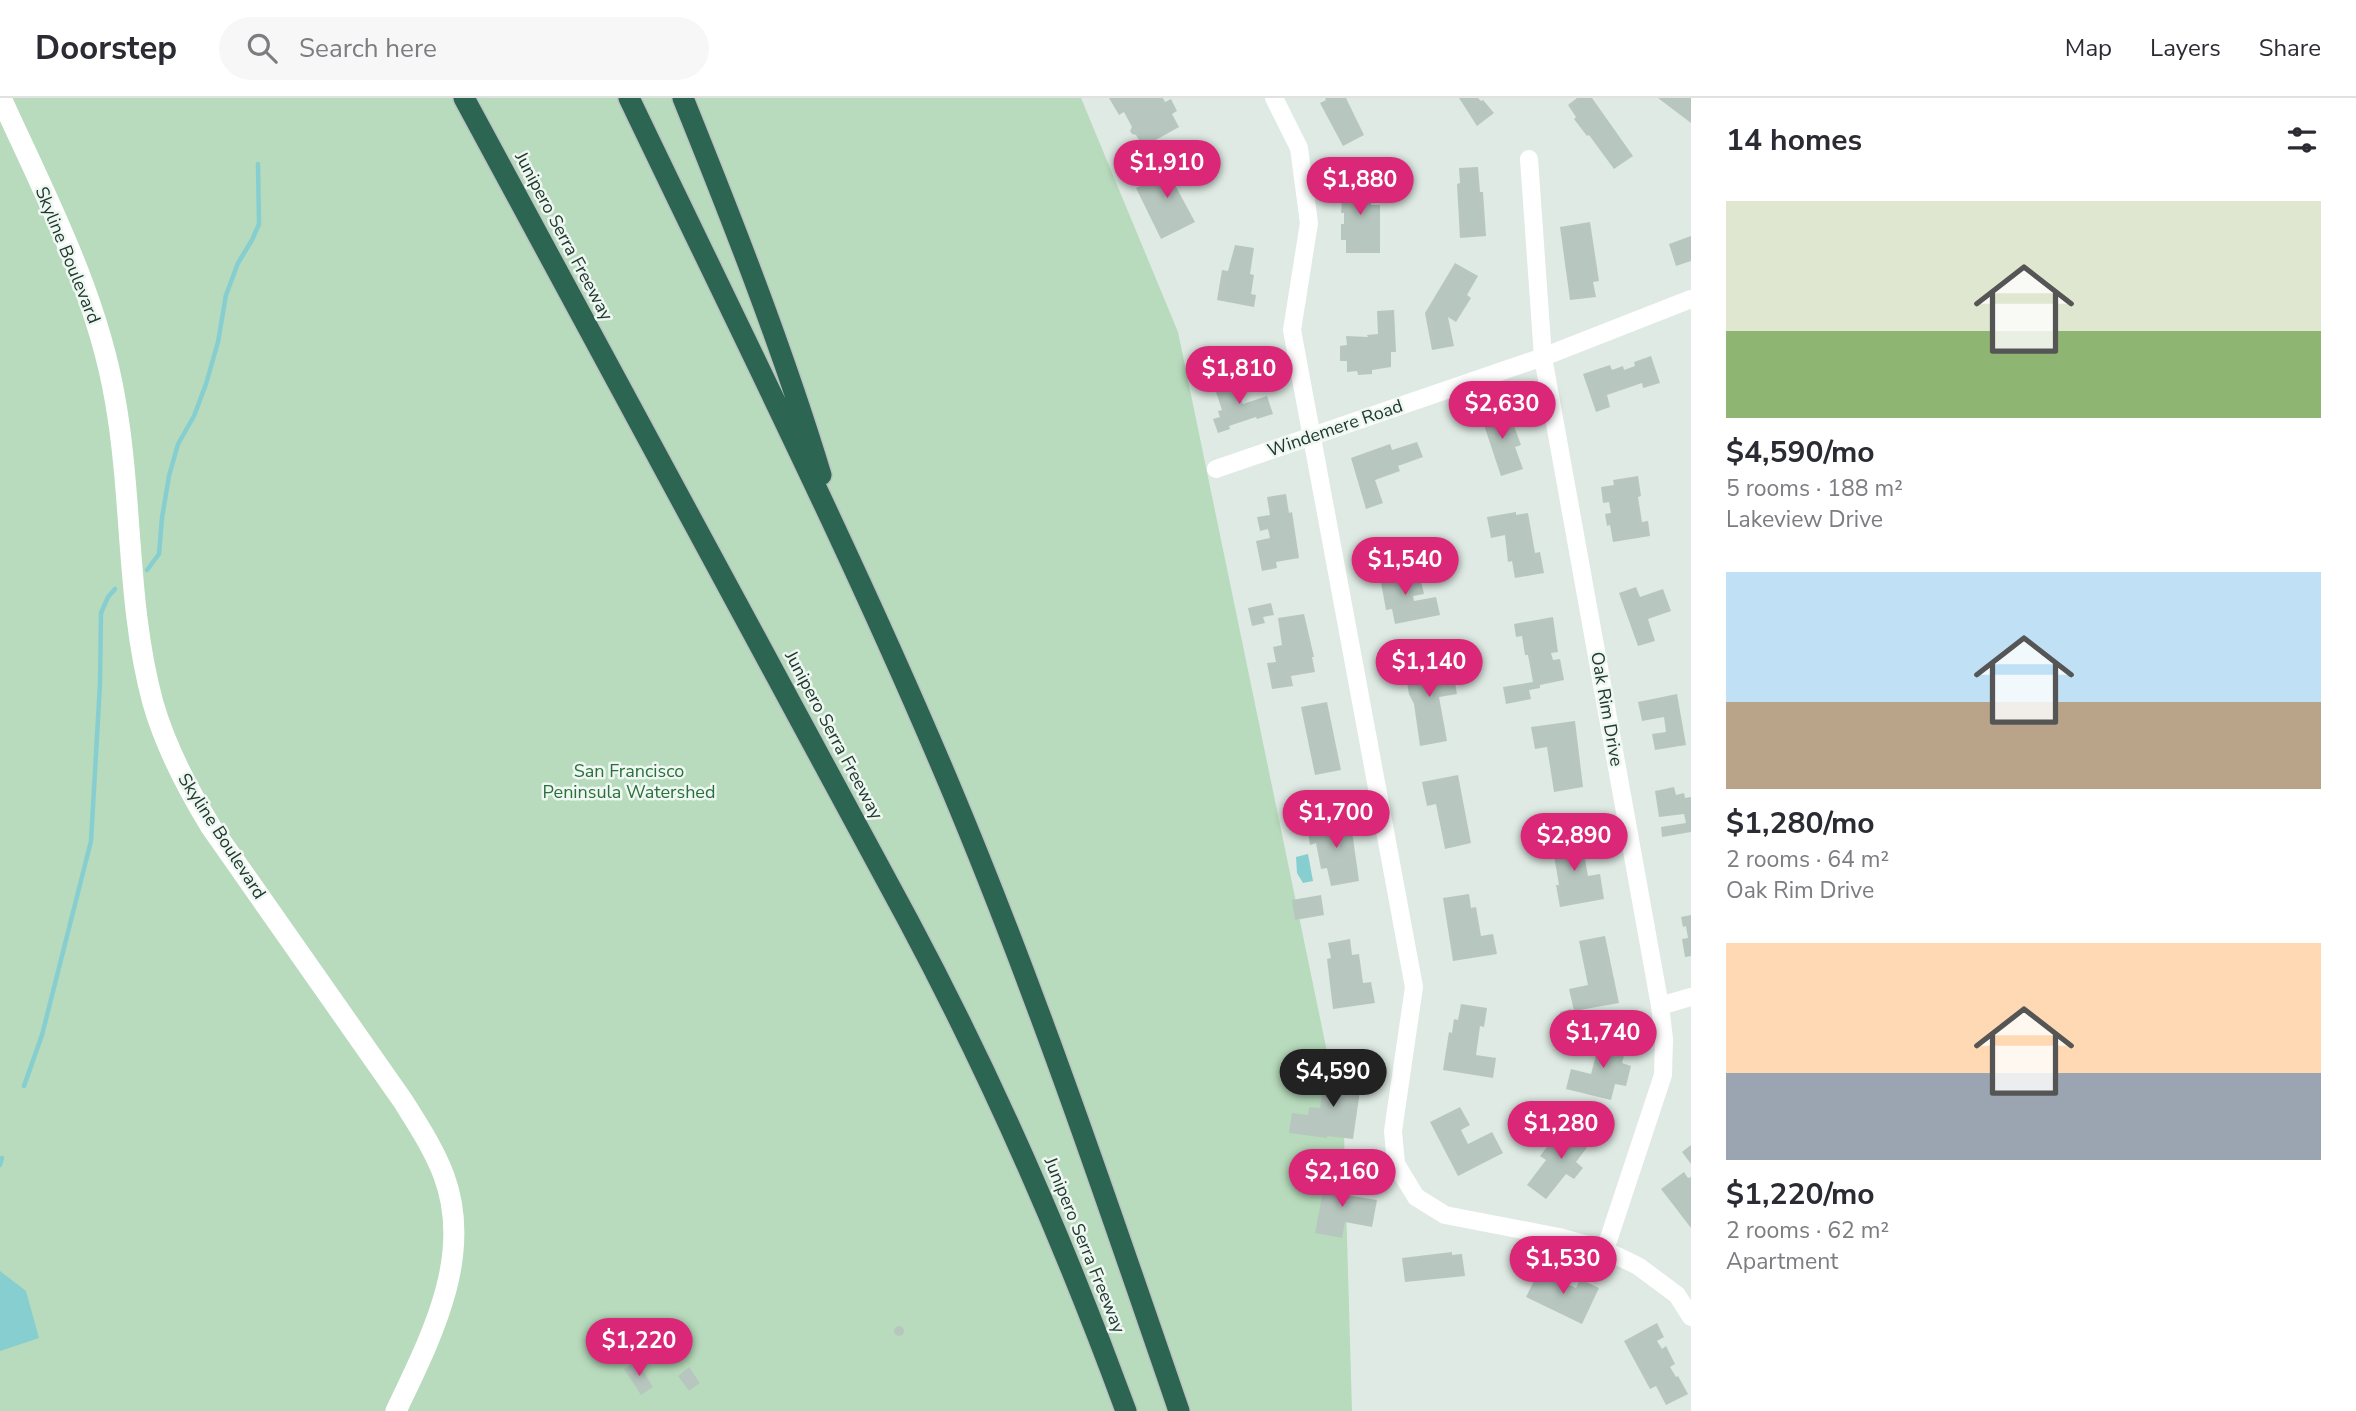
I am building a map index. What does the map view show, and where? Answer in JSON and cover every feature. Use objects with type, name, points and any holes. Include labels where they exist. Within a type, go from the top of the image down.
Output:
[{"type":"highway","name":"Junipero Serra Freeway","points":[[464,98],[908,920],[970,1041],[1054,1225],[1126,1411]]},
{"type":"highway","name":"Junipero Serra Freeway","points":[[629,98],[840,541],[928,735],[1018,953],[1178,1411]]},
{"type":"highway","points":[[683,98],[731,219],[797,401],[840,541]]},
{"type":"street","name":"Skyline Boulevard","points":[[1,98],[88,296],[104,349],[115,399],[136,610],[153,703],[168,745],[187,787],[211,827],[404,1101],[430,1144],[445,1179],[452,1213],[448,1283],[438,1317],[396,1411]]},
{"type":"street","points":[[1274,98],[1299,148],[1309,223],[1292,330],[1414,987],[1393,1130],[1396,1164],[1416,1197],[1445,1215],[1559,1237],[1605,1250],[1638,1266],[1677,1295],[1691,1317]]},
{"type":"street","name":"Oak Rim Drive","points":[[1530,159],[1543,356],[1664,1039],[1663,1075],[1605,1250]]},
{"type":"street","name":"Windemere Road","points":[[1216,470],[1543,356],[1691,299]]},
{"type":"street","points":[[1660,1006],[1691,996]]},
{"type":"green space","name":"San Francisco Peninsula Watershed","points":[[0,98],[1081,98],[1178,332],[1344,1134],[1352,1411],[0,1411]]},
{"type":"water","points":[[1308,854],[1313,881],[1303,883],[1297,873],[1296,857]]},
{"type":"water","points":[[0,1271],[26,1291],[39,1338],[0,1351]]},
{"type":"building","points":[[1109,98],[1163,98],[1165,102],[1171,99],[1177,111],[1172,114],[1179,127],[1143,147],[1136,135],[1130,131],[1132,127],[1124,112],[1119,115]]},
{"type":"building","points":[[1325,98],[1346,98],[1364,135],[1343,146],[1320,103],[1326,100]]},
{"type":"building","points":[[1459,98],[1483,100],[1494,113],[1477,126]]},
{"type":"building","points":[[1577,98],[1592,98],[1633,156],[1614,169],[1574,119],[1576,117],[1568,105]]},
{"type":"building","points":[[1658,98],[1691,98],[1691,123]]},
{"type":"building","points":[[1181,160],[1189,178],[1175,185],[1195,222],[1161,239],[1136,188],[1157,178],[1155,173]]},
{"type":"building","points":[[1478,167],[1486,236],[1460,238],[1457,184],[1460,183],[1459,168]]},
{"type":"building","points":[[1352,175],[1371,177],[1371,205],[1380,205],[1380,253],[1346,253],[1346,240],[1341,240],[1341,224],[1344,224],[1344,213],[1341,213],[1344,177],[1352,178]]},
{"type":"building","points":[[1590,222],[1599,281],[1593,282],[1596,297],[1570,300],[1560,227]]},
{"type":"building","points":[[1691,236],[1691,261],[1676,266],[1669,244]]},
{"type":"building","points":[[1235,245],[1254,248],[1250,274],[1254,275],[1251,294],[1256,295],[1254,307],[1217,300],[1222,270],[1228,271]]},
{"type":"building","points":[[1455,263],[1478,276],[1467,295],[1471,298],[1456,322],[1448,317],[1454,346],[1432,350],[1425,313]]},
{"type":"building","points":[[1394,310],[1396,352],[1391,352],[1391,367],[1372,370],[1372,374],[1358,375],[1357,371],[1347,372],[1347,361],[1340,361],[1340,346],[1347,345],[1346,336],[1368,337],[1367,335],[1378,334],[1377,311]]},
{"type":"building","points":[[1651,356],[1660,383],[1643,388],[1642,383],[1607,395],[1610,407],[1596,412],[1583,374],[1610,365],[1612,370],[1623,366],[1624,370],[1635,366],[1634,362]]},
{"type":"building","points":[[1245,378],[1251,391],[1239,395],[1243,404],[1267,396],[1273,414],[1229,426],[1230,429],[1218,433],[1213,419],[1220,417],[1218,411],[1222,410],[1215,389]]},
{"type":"building","points":[[1500,406],[1509,427],[1514,426],[1521,445],[1515,447],[1523,469],[1501,476],[1480,413]]},
{"type":"building","points":[[1417,442],[1423,457],[1398,466],[1400,471],[1375,480],[1383,503],[1366,509],[1351,458],[1390,444],[1392,450]]},
{"type":"building","points":[[1638,476],[1642,522],[1648,521],[1650,536],[1613,542],[1605,514],[1611,513],[1609,502],[1603,503],[1601,487],[1614,485],[1613,480]]},
{"type":"building","points":[[1286,494],[1289,513],[1292,512],[1299,558],[1276,562],[1277,568],[1262,571],[1256,541],[1270,538],[1268,529],[1260,531],[1257,517],[1270,515],[1267,497]]},
{"type":"building","points":[[1516,512],[1516,515],[1528,513],[1535,553],[1540,552],[1544,573],[1515,578],[1512,561],[1508,562],[1505,535],[1491,538],[1487,517]]},
{"type":"building","points":[[1398,563],[1401,582],[1421,581],[1424,594],[1413,596],[1414,601],[1436,597],[1440,615],[1395,624],[1392,609],[1386,610],[1378,566]]},
{"type":"building","points":[[1636,587],[1640,597],[1663,589],[1671,611],[1648,619],[1655,641],[1638,646],[1619,593]]},
{"type":"building","points":[[1271,603],[1274,615],[1263,617],[1265,623],[1252,626],[1248,608]]},
{"type":"building","points":[[1304,614],[1315,672],[1291,676],[1293,686],[1272,689],[1267,663],[1276,662],[1273,647],[1282,645],[1278,618]]},
{"type":"building","points":[[1553,617],[1558,652],[1551,653],[1553,660],[1560,659],[1564,680],[1529,690],[1531,699],[1506,704],[1503,687],[1533,682],[1522,636],[1516,637],[1514,624]]},
{"type":"building","points":[[1433,660],[1436,674],[1453,671],[1457,694],[1439,697],[1447,741],[1420,746],[1414,704],[1409,694],[1404,666]]},
{"type":"building","points":[[1677,694],[1686,745],[1655,750],[1652,734],[1666,732],[1664,717],[1642,721],[1638,702]]},
{"type":"building","points":[[1327,702],[1341,770],[1315,775],[1301,707]]},
{"type":"building","points":[[1575,721],[1583,787],[1554,792],[1547,747],[1535,749],[1531,727]]},
{"type":"building","points":[[1458,775],[1471,843],[1445,849],[1436,804],[1427,806],[1422,782]]},
{"type":"building","points":[[1674,787],[1676,795],[1684,793],[1685,798],[1691,797],[1691,832],[1662,837],[1661,827],[1686,823],[1684,814],[1659,817],[1655,791]]},
{"type":"building","points":[[1350,817],[1359,881],[1331,886],[1327,868],[1321,869],[1316,843],[1310,845],[1307,825]]},
{"type":"building","points":[[1580,833],[1588,876],[1600,874],[1604,899],[1560,907],[1551,838]]},
{"type":"building","points":[[1469,894],[1471,908],[1476,907],[1481,936],[1493,934],[1497,954],[1453,961],[1443,898]]},
{"type":"building","points":[[1321,895],[1324,915],[1295,920],[1292,900]]},
{"type":"building","points":[[1691,915],[1691,956],[1685,957],[1682,939],[1688,938],[1681,917]]},
{"type":"building","points":[[1605,936],[1619,1003],[1574,1011],[1569,989],[1588,985],[1579,941]]},
{"type":"building","points":[[1350,939],[1352,955],[1359,954],[1363,983],[1371,982],[1375,1003],[1333,1009],[1327,959],[1331,958],[1328,943]]},
{"type":"building","points":[[1461,1004],[1487,1008],[1484,1027],[1480,1026],[1476,1055],[1496,1058],[1493,1078],[1443,1070],[1449,1032],[1452,1033],[1454,1019],[1458,1020]]},
{"type":"building","points":[[1571,1009],[1574,1021],[1562,1023],[1560,1012]]},
{"type":"building","points":[[1602,1033],[1628,1040],[1622,1063],[1631,1066],[1626,1086],[1615,1084],[1611,1100],[1566,1089],[1571,1069],[1591,1074]]},
{"type":"building","points":[[1335,1067],[1363,1070],[1353,1139],[1289,1133],[1292,1113],[1308,1115],[1309,1107],[1320,1108],[1322,1094],[1330,1095]]},
{"type":"building","points":[[1460,1107],[1470,1125],[1461,1130],[1468,1144],[1492,1132],[1503,1153],[1458,1176],[1430,1122]]},
{"type":"building","points":[[1574,1123],[1594,1138],[1576,1162],[1583,1168],[1574,1179],[1566,1174],[1546,1199],[1527,1185],[1546,1160],[1540,1156],[1550,1143],[1555,1147]]},
{"type":"building","points":[[1691,1145],[1691,1164],[1682,1152]]},
{"type":"building","points":[[1684,1172],[1688,1178],[1691,1177],[1691,1228],[1661,1189]]},
{"type":"building","points":[[1326,1176],[1349,1181],[1346,1195],[1377,1200],[1372,1227],[1345,1222],[1342,1238],[1315,1233]]},
{"type":"building","points":[[1452,1252],[1452,1255],[1462,1254],[1465,1276],[1405,1282],[1402,1258]]},
{"type":"building","points":[[1539,1271],[1576,1288],[1580,1279],[1599,1288],[1582,1324],[1526,1297]]},
{"type":"building","points":[[1657,1323],[1664,1337],[1657,1341],[1662,1349],[1666,1346],[1675,1364],[1670,1367],[1688,1394],[1666,1405],[1656,1386],[1650,1389],[1624,1341]]},
{"type":"building","points":[[899,1326],[903,1327],[903,1335],[899,1336],[895,1335],[894,1331],[895,1327]]},
{"type":"building","points":[[637,1361],[653,1387],[641,1395],[624,1369]]},
{"type":"building","points":[[689,1367],[700,1383],[689,1391],[678,1376]]},
{"type":"waterway","points":[[147,570],[159,554],[169,476],[178,444],[194,416],[206,384],[218,342],[226,295],[238,263],[259,224],[258,164]]},
{"type":"waterway","points":[[24,1086],[42,1035],[91,841],[100,684],[101,613],[115,589]]},
{"type":"waterway","points":[[0,1165],[2,1158]]}]
